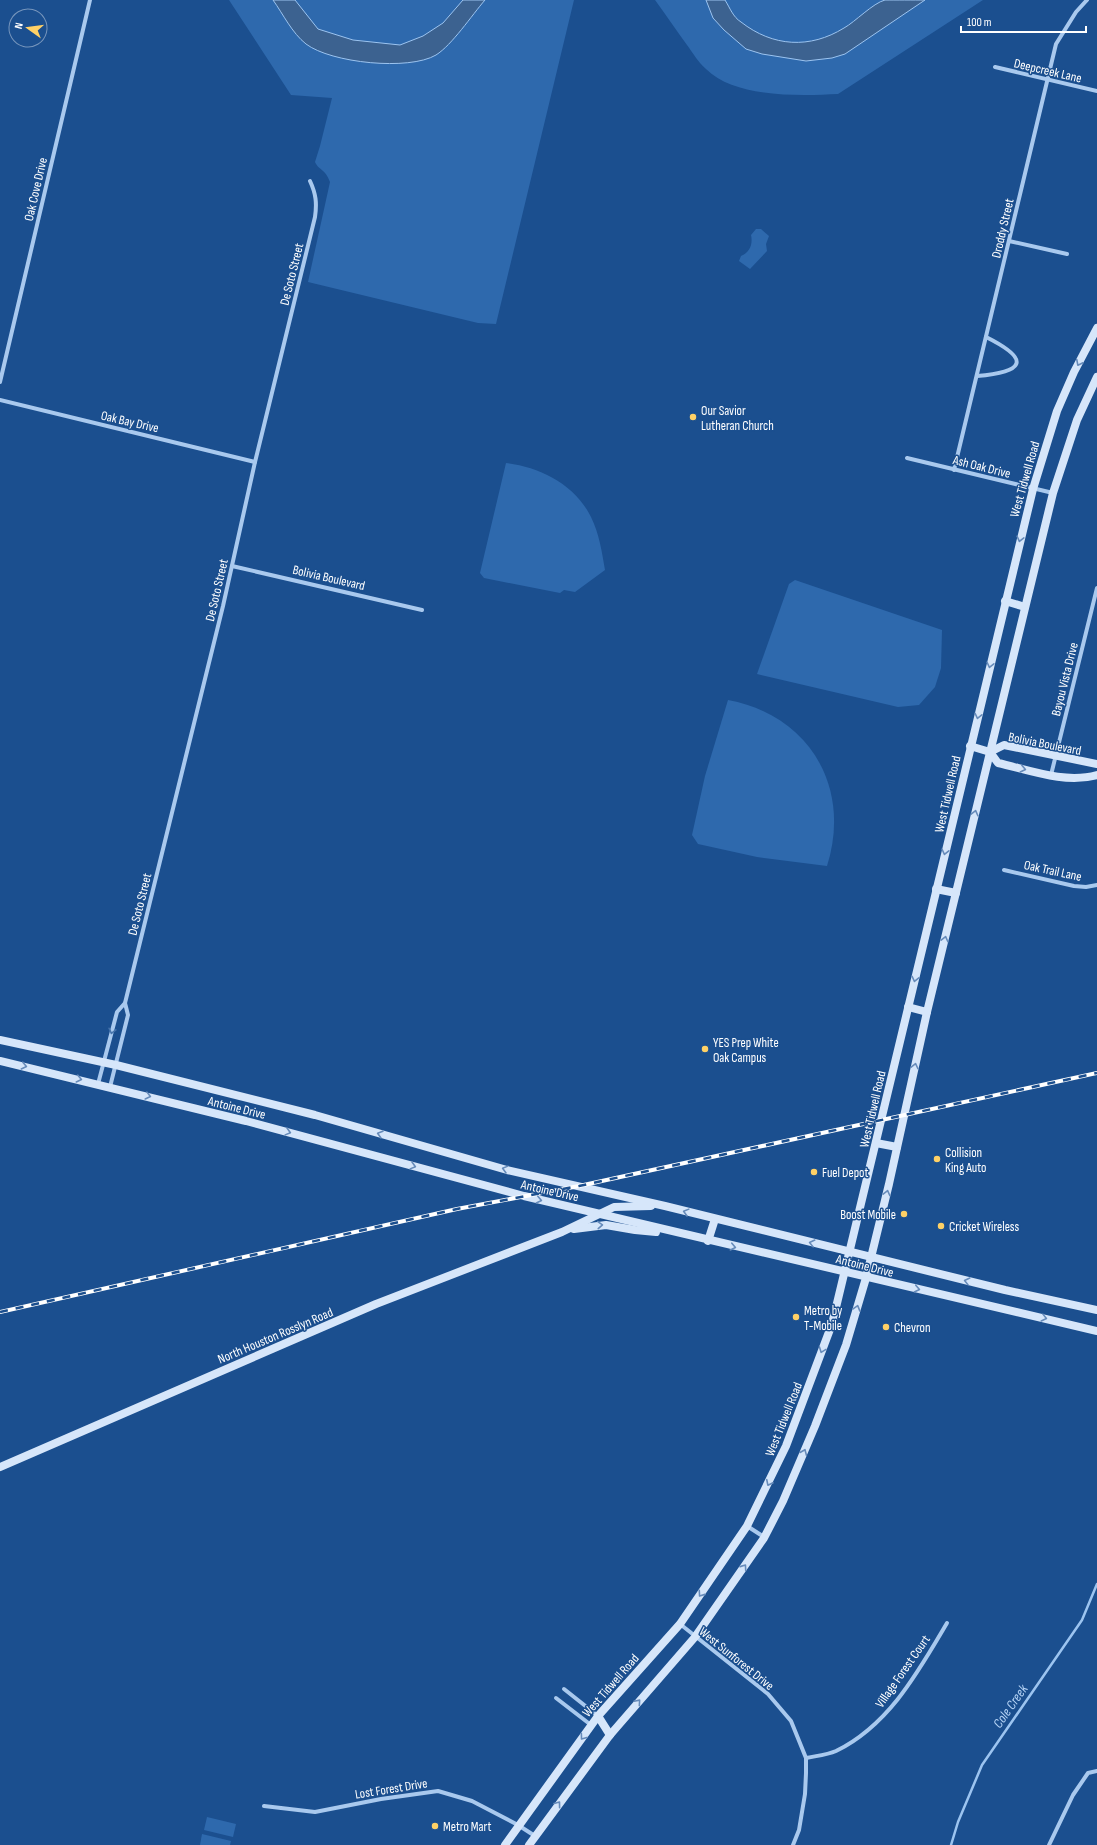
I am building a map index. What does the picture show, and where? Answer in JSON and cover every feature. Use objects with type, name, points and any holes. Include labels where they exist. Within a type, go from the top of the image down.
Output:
[{"type":"main road","name":"West Tidwell Road","points":[[505,1845],[598,1716],[680,1624],[748,1526],[786,1446],[832,1324],[1033,489],[1057,411],[1074,372],[1097,329]]},
{"type":"main road","points":[[529,1845],[610,1735],[695,1637],[764,1538],[783,1501],[815,1426],[846,1345],[866,1278],[927,1012],[1053,494],[1077,420],[1097,377]]},
{"type":"main road","points":[[1005,601],[1025,607]]},
{"type":"main road","name":"Bolivia Boulevard","points":[[990,752],[1004,745],[1097,764]]},
{"type":"main road","name":"Bolivia Boulevard","points":[[970,746],[990,752],[998,763],[1051,775],[1075,778],[1097,775]]},
{"type":"main road","points":[[936,889],[956,893]]},
{"type":"main road","points":[[908,1007],[927,1012]]},
{"type":"main road","name":"Antoine Drive","points":[[0,1040],[116,1065],[315,1115],[507,1170],[665,1206],[870,1258],[1097,1310]]},
{"type":"main road","name":"Antoine Drive","points":[[0,1061],[253,1123],[524,1196],[708,1241],[1097,1331]]},
{"type":"main road","points":[[876,1143],[896,1147]]},
{"type":"main road","points":[[565,1206],[574,1213],[575,1218],[575,1221],[565,1230]]},
{"type":"main road","name":"North Houston Rosslyn Road","points":[[0,1467],[376,1304],[565,1230],[614,1207],[665,1206]]},
{"type":"main road","points":[[708,1241],[715,1219]]},
{"type":"main road","name":"North Houston Rosslyn Road","points":[[565,1230],[606,1225],[635,1230],[678,1233]]},
{"type":"main road","points":[[598,1716],[610,1735]]},
{"type":"main road","points":[[591,1726],[610,1735]]},
{"type":"street","name":"Oak Cove Drive","points":[[0,382],[90,0]]},
{"type":"street","name":"Droddy Street","points":[[954,470],[1056,44],[1076,12],[1087,0]]},
{"type":"street","name":"Deepcreek Lane","points":[[996,67],[1048,81],[1097,91]]},
{"type":"street","name":"De Soto Street","points":[[110,1087],[128,1015],[125,1003],[232,566],[255,462],[315,217],[317,206],[316,194],[310,181]]},
{"type":"street","points":[[1009,241],[1067,254]]},
{"type":"street","points":[[977,376],[1007,371],[1014,368],[1017,363],[1012,352],[986,337]]},
{"type":"street","name":"Oak Bay Drive","points":[[0,400],[255,462]]},
{"type":"street","name":"Ash Oak Drive","points":[[907,458],[1053,494]]},
{"type":"street","name":"Bolivia Boulevard","points":[[232,566],[422,610]]},
{"type":"street","name":"Bayou Vista Drive","points":[[1051,775],[1097,588]]},
{"type":"street","name":"Oak Trail Lane","points":[[1004,870],[1074,886],[1086,887],[1097,885]]},
{"type":"street","name":"De Soto Street","points":[[98,1084],[117,1012],[125,1003]]},
{"type":"street","points":[[748,1526],[764,1538]]},
{"type":"street","name":"Village Forest Court","points":[[806,1758],[835,1751],[871,1729],[897,1702],[924,1663],[947,1623]]},
{"type":"street","name":"West Sunforest Drive","points":[[680,1624],[768,1694],[790,1721],[806,1758],[805,1794],[799,1830],[793,1845]]},
{"type":"street","points":[[564,1689],[598,1716]]},
{"type":"street","points":[[556,1698],[591,1726]]},
{"type":"street","points":[[1049,1845],[1074,1795],[1088,1773],[1097,1771]]},
{"type":"street","name":"Lost Forest Drive","points":[[264,1806],[315,1812],[381,1799],[438,1791],[472,1801],[518,1825],[535,1836]]},
{"type":"shaded area","points":[[229,0],[574,0],[496,324],[478,323],[308,282],[330,182],[326,174],[315,162],[332,98],[291,95]]},
{"type":"shaded area","points":[[273,0],[295,0],[318,29],[353,40],[400,45],[423,36],[443,23],[463,0],[485,0],[449,44],[436,55],[424,60],[390,64],[351,60],[318,51],[301,40]]},
{"type":"shaded area","points":[[655,0],[983,0],[838,94],[787,95],[750,90],[733,85],[718,78],[706,69],[698,60]]},
{"type":"shaded area","points":[[706,0],[725,0],[736,18],[753,30],[766,36],[792,42],[805,42],[831,35],[844,28],[875,5],[885,0],[925,0],[845,54],[832,58],[806,61],[762,54],[746,49],[724,30],[713,18]]},
{"type":"shaded area","points":[[756,229],[761,229],[769,236],[766,244],[767,251],[750,269],[739,261],[741,256],[747,252],[750,247],[752,242],[751,235]]},
{"type":"shaded area","points":[[506,463],[531,468],[555,479],[576,495],[591,517],[598,536],[605,570],[575,592],[564,590],[560,593],[484,578],[480,573]]},
{"type":"shaded area","points":[[795,580],[942,630],[941,668],[935,687],[919,705],[898,707],[757,674],[789,584]]},
{"type":"shaded area","points":[[728,700],[757,708],[781,721],[802,738],[817,759],[828,783],[833,809],[833,837],[827,866],[757,857],[698,844],[692,835],[705,776]]},
{"type":"shaded area","points":[[207,1817],[236,1824],[233,1837],[204,1830]]},
{"type":"shaded area","points":[[202,1834],[231,1841],[230,1845],[200,1845]]},
{"type":"waterway","name":"Cole Creek","points":[[951,1845],[958,1822],[982,1765],[1082,1620],[1097,1584]]},
{"type":"railway","points":[[0,1312],[457,1209],[579,1186],[1097,1073]]},
{"type":"place","name":"Our Savior Lutheran Church","points":[[693,417]]},
{"type":"place","name":"YES Prep White Oak Campus","points":[[705,1049]]},
{"type":"place","name":"Collision King Auto","points":[[937,1159]]},
{"type":"place","name":"Fuel Depot","points":[[814,1172]]},
{"type":"place","name":"Boost Mobile","points":[[904,1214]]},
{"type":"place","name":"Cricket Wireless","points":[[941,1226]]},
{"type":"place","name":"Metro by T-Mobile","points":[[796,1317]]},
{"type":"place","name":"Chevron","points":[[886,1327]]},
{"type":"place","name":"Metro Mart","points":[[435,1826]]}]
